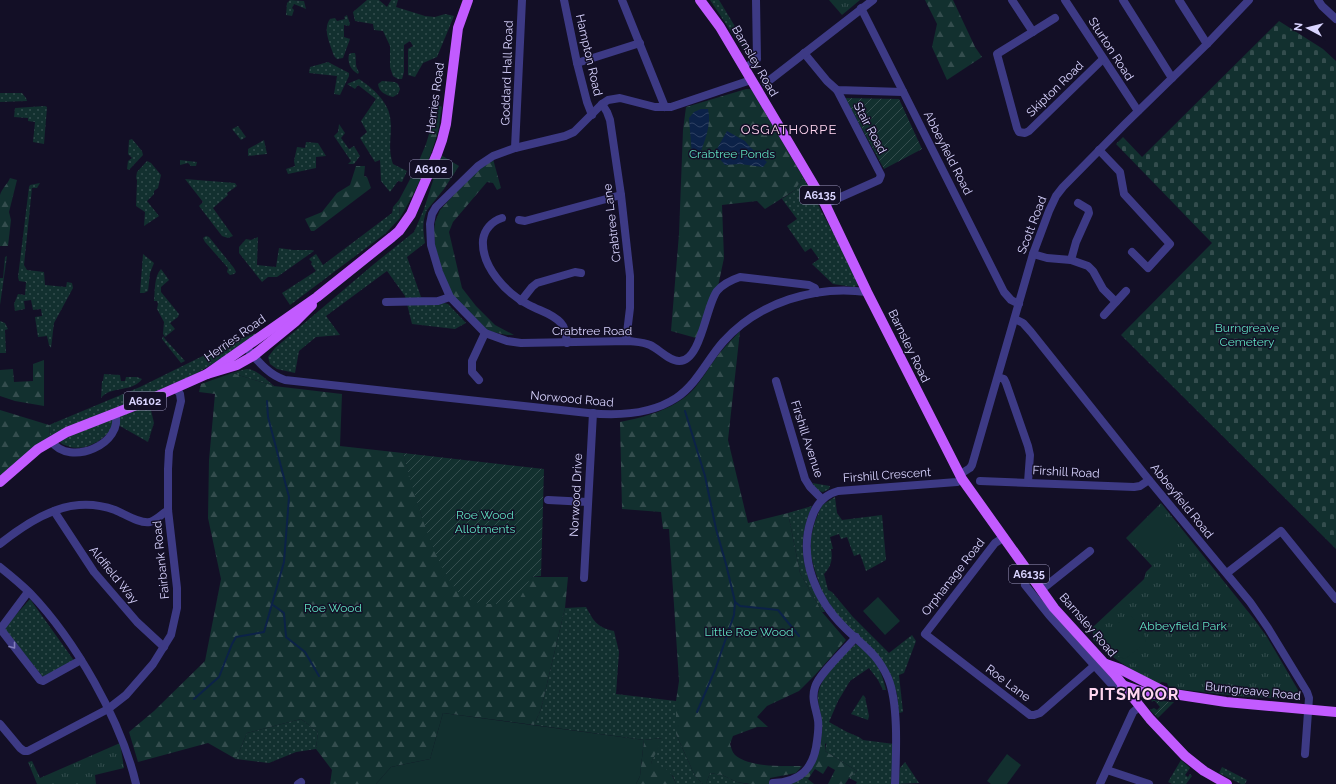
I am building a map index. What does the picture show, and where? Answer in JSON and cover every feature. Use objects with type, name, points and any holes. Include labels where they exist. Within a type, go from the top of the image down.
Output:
[{"type":"main road","name":"Herries Road","points":[[206,374],[318,297],[399,231],[411,214],[442,140],[446,124],[458,28],[468,0]]},
{"type":"main road","name":"Barnsley Road","points":[[700,0],[720,27],[826,204],[867,292],[960,477],[1040,590],[1099,664],[1125,688],[1139,707],[1185,756],[1221,783]]},
{"type":"main road","name":"Herries Road","points":[[0,482],[38,449],[82,425],[176,388],[206,374],[237,365],[253,356],[274,340],[309,309],[318,297]]},
{"type":"main road","name":"Burngreave Road","points":[[1099,664],[1120,669],[1167,693]]},
{"type":"main road","name":"Burngreave Road","points":[[1125,688],[1148,694],[1167,693],[1226,702],[1336,712]]},
{"type":"street","name":"Goddard Hall Road","points":[[515,148],[522,0]]},
{"type":"street","name":"Hampton Road","points":[[564,0],[577,64],[592,115]]},
{"type":"street","points":[[622,0],[665,107]]},
{"type":"street","points":[[744,68],[755,62],[757,59],[756,0]]},
{"type":"street","points":[[766,83],[872,0]]},
{"type":"street","points":[[1012,0],[1033,32],[1055,18]]},
{"type":"street","name":"Sturton Road","points":[[1065,0],[1138,111]]},
{"type":"street","points":[[1123,0],[1172,78]]},
{"type":"street","points":[[1179,0],[1207,44]]},
{"type":"street","name":"Scott Road","points":[[960,477],[972,465],[1016,319],[1033,254],[1041,230],[1056,196],[1099,150],[1207,44],[1249,0]]},
{"type":"street","points":[[1318,0],[1322,6],[1336,19]]},
{"type":"street","name":"Abbeyfield Road","points":[[860,8],[1004,292],[1011,300],[1019,304]]},
{"type":"street","name":"Skipton Road","points":[[1033,32],[997,54],[1019,132],[1025,133],[1029,131],[1103,58]]},
{"type":"street","points":[[577,64],[640,43]]},
{"type":"street","name":"Stair Road","points":[[804,53],[827,81],[837,90],[881,175],[879,180],[826,204]]},
{"type":"street","points":[[515,148],[565,136],[574,132],[608,100],[620,98],[655,107],[670,107],[751,80]]},
{"type":"street","points":[[837,90],[903,92]]},
{"type":"street","name":"Crabtree Lane","points":[[602,104],[608,112],[610,120],[621,195],[631,292],[626,342]]},
{"type":"street","name":"Crabtree Road","points":[[515,148],[494,156],[478,166],[436,207],[432,214],[430,224],[431,245],[434,258],[450,297],[485,333],[507,341],[521,343],[642,343],[650,345],[674,360],[680,361],[686,360],[691,356],[703,332],[712,300],[716,292],[731,280],[740,277],[809,284],[815,288],[816,292]]},
{"type":"street","points":[[1099,150],[1120,172],[1124,194],[1170,244],[1148,268],[1132,252]]},
{"type":"street","points":[[519,220],[525,221],[621,195]]},
{"type":"street","points":[[1072,260],[1076,242],[1089,213],[1088,209],[1078,204]]},
{"type":"street","points":[[502,218],[491,224],[486,230],[483,239],[485,253],[490,268],[496,277],[512,294],[561,322],[564,326],[568,343]]},
{"type":"street","points":[[1033,254],[1048,258],[1072,260],[1088,266],[1093,271],[1103,289],[1116,302]]},
{"type":"street","points":[[522,301],[532,287],[537,283],[575,272],[581,273]]},
{"type":"street","name":"Norwood Road","points":[[246,347],[265,369],[285,380],[593,414],[627,415],[641,412],[676,398],[693,382],[723,342],[750,318],[783,302],[816,292],[839,290],[867,292]]},
{"type":"street","points":[[1104,315],[1126,290]]},
{"type":"street","points":[[386,302],[438,300],[450,297]]},
{"type":"street","name":"Abbeyfield Road","points":[[1016,319],[1023,323],[1031,332],[1149,480],[1227,573],[1268,628],[1307,692],[1309,698],[1305,754]]},
{"type":"street","points":[[479,380],[472,372],[472,360],[485,333]]},
{"type":"street","points":[[998,378],[1004,379],[1006,383],[1028,446],[1030,455],[1028,482]]},
{"type":"street","name":"Firshill Avenue","points":[[776,381],[805,479],[810,488],[822,499]]},
{"type":"street","name":"Fairbank Road","points":[[0,724],[24,751],[28,752],[108,709],[126,695],[140,680],[164,648],[170,635],[177,608],[177,588],[168,510],[169,451],[182,401],[176,388]]},
{"type":"street","points":[[51,441],[62,451],[80,453],[89,450],[106,440],[112,432],[116,425],[117,418],[115,413]]},
{"type":"street","name":"Norwood Drive","points":[[584,578],[593,414]]},
{"type":"street","name":"Firshill Crescent","points":[[822,499],[830,493],[838,491],[957,482],[960,477]]},
{"type":"street","name":"Firshill Road","points":[[980,481],[1134,487],[1140,486],[1149,480]]},
{"type":"street","points":[[822,499],[815,510],[808,528],[808,562],[821,597],[837,620],[872,652],[880,662],[889,680],[893,695],[895,715],[895,784]]},
{"type":"street","points":[[548,500],[588,502]]},
{"type":"street","points":[[0,544],[28,525],[54,511],[78,505],[101,506],[116,510],[143,522],[155,520],[168,510]]},
{"type":"street","name":"Aldfield Way","points":[[54,511],[94,572],[132,616],[164,648]]},
{"type":"street","points":[[1227,573],[1281,531],[1336,599]]},
{"type":"street","name":"Orphanage Road","points":[[925,634],[995,543],[1003,538]]},
{"type":"street","points":[[1040,590],[1090,551]]},
{"type":"street","points":[[0,567],[28,592],[44,610],[81,660],[108,709],[120,737],[136,784]]},
{"type":"street","points":[[1025,586],[1058,625],[1099,664]]},
{"type":"street","points":[[28,592],[1,628],[6,637],[40,680],[43,681],[81,660]]},
{"type":"street","name":"Roe Lane","points":[[925,634],[1030,714],[1034,715],[1040,712],[1099,664]]},
{"type":"street","points":[[773,783],[794,780],[802,774],[810,764],[816,748],[818,728],[818,720],[813,703],[815,686],[820,678],[856,637]]},
{"type":"street","points":[[1100,784],[1133,712],[1139,707]]},
{"type":"street","points":[[1107,770],[1149,784]]},
{"type":"green space","points":[[290,0],[304,1],[306,9],[294,4],[292,8],[294,10],[292,16],[286,15],[287,3]]},
{"type":"green space","points":[[367,0],[379,0],[387,7],[391,0],[398,0],[396,7],[425,16],[435,17],[445,14],[454,16],[437,57],[423,63],[415,77],[408,75],[408,49],[413,46],[410,41],[404,45],[404,72],[402,79],[398,79],[393,76],[390,67],[390,46],[383,31],[374,30],[373,24],[355,21],[353,12]]},
{"type":"green space","points":[[710,0],[719,0],[753,54],[748,57]]},
{"type":"green space","points":[[829,0],[860,0],[842,15]]},
{"type":"green space","points":[[925,0],[953,0],[975,47],[982,57],[947,80],[932,47],[937,24]]},
{"type":"green space","points":[[347,15],[350,24],[349,26],[344,25],[344,37],[350,39],[343,58],[337,59],[334,56],[328,38],[328,23],[330,19],[335,18],[337,21],[345,19],[344,17]]},
{"type":"green space","name":"Burngreave Cemetery","points":[[1279,21],[1323,49],[1336,61],[1336,549],[1121,335],[1212,243],[1116,144],[1123,137],[1142,157]]},
{"type":"green space","points":[[355,53],[357,70],[359,72],[358,74],[353,70],[349,63],[349,54]]},
{"type":"green space","points":[[328,62],[349,73],[340,95],[334,94],[337,76],[309,73],[310,67]]},
{"type":"green space","points":[[359,79],[374,90],[386,105],[389,111],[391,123],[391,158],[393,164],[407,171],[402,182],[398,181],[390,192],[381,181],[380,160],[375,162],[360,138],[367,132],[361,121],[376,99],[358,85],[355,89],[347,84]]},
{"type":"green space","points":[[382,81],[395,82],[398,84],[400,89],[398,94],[393,97],[383,93],[378,84]]},
{"type":"green space","name":"Crabtree Ponds","points":[[746,89],[751,89],[803,177],[795,190],[765,209],[757,201],[722,205],[724,258],[717,291],[696,338],[671,331],[679,234],[683,130],[686,107]]},
{"type":"green space","points":[[0,93],[22,93],[27,101],[0,102]]},
{"type":"green space","points":[[845,98],[899,99],[922,149],[884,169]]},
{"type":"green space","points":[[438,105],[442,107],[435,142],[422,176],[400,218],[399,200],[416,168],[426,144]]},
{"type":"green space","points":[[47,107],[44,144],[33,142],[35,122],[28,121],[28,118],[14,117],[15,108]]},
{"type":"green space","points":[[339,124],[345,133],[341,138],[349,149],[354,146],[360,156],[354,164],[348,164],[351,161],[334,136],[338,132]]},
{"type":"green space","points":[[238,126],[246,137],[241,140],[232,129]]},
{"type":"green space","points":[[132,139],[142,151],[143,155],[129,170],[127,169],[128,161],[132,158],[128,154],[129,140]]},
{"type":"green space","points":[[264,140],[267,154],[248,156],[248,149]]},
{"type":"green space","points":[[306,142],[318,143],[326,156],[316,157],[316,168],[288,174],[286,169],[295,166],[294,161],[297,147],[305,148]]},
{"type":"green space","points":[[441,155],[459,166],[444,189],[427,210],[424,209]]},
{"type":"green space","points":[[493,159],[501,188],[497,190],[493,183],[487,182],[453,222],[449,232],[462,288],[476,306],[495,325],[514,335],[488,331],[452,296],[445,280],[435,246],[435,222],[440,210],[478,168]]},
{"type":"green space","points":[[180,160],[197,162],[196,166],[191,166],[188,163],[180,165]]},
{"type":"green space","points":[[147,161],[151,163],[161,175],[158,188],[147,201],[159,216],[144,226],[145,212],[136,206],[136,178],[137,172]]},
{"type":"green space","points":[[356,166],[365,166],[364,176],[367,177],[371,188],[314,231],[311,231],[305,219],[322,212],[337,193],[350,185]]},
{"type":"green space","points":[[803,177],[859,281],[859,285],[854,287],[833,284],[812,264],[819,259],[811,248],[805,252],[787,226],[797,219],[782,199],[795,190]]},
{"type":"green space","points":[[10,178],[17,180],[9,212],[11,220],[8,246],[0,246],[0,195]]},
{"type":"green space","points":[[185,179],[235,183],[237,186],[227,193],[228,195],[213,208],[233,236],[228,238],[222,236],[199,206],[203,202]]},
{"type":"green space","points":[[40,183],[37,188],[32,188],[24,265],[27,270],[44,272],[45,285],[66,287],[67,282],[72,283],[73,288],[54,323],[51,348],[47,336],[38,337],[35,317],[42,316],[41,309],[33,310],[31,300],[24,301],[25,309],[15,311],[14,304],[18,294],[25,295],[26,282],[19,281],[18,277],[29,187],[30,185]]},
{"type":"green space","points":[[399,200],[400,218],[386,233],[290,305],[282,293],[316,271],[309,259],[316,254],[323,265],[392,213],[393,207]]},
{"type":"green space","points":[[424,209],[427,210],[423,226],[425,243],[407,257],[421,297],[448,304],[466,323],[455,329],[412,324],[405,296],[387,271],[326,316],[340,335],[316,337],[299,351],[295,373],[277,369],[270,364],[268,357],[275,348],[414,232]]},
{"type":"green space","points":[[206,236],[209,237],[234,268],[236,272],[234,274],[230,275],[227,272],[228,268],[205,242],[203,238]]},
{"type":"green space","points":[[258,237],[257,265],[276,267],[279,248],[314,251],[277,277],[268,277],[262,282],[239,253],[239,247],[246,239],[251,240]]},
{"type":"green space","points":[[143,254],[154,263],[150,273],[148,291],[140,293]]},
{"type":"green space","points":[[7,256],[0,305],[0,278],[3,278],[5,257]]},
{"type":"green space","points":[[161,269],[169,280],[161,287],[161,292],[179,314],[178,317],[170,323],[175,329],[165,337],[163,334],[164,322],[157,309],[157,301],[154,301],[156,280]]},
{"type":"green space","points":[[0,321],[5,323],[8,329],[5,330],[6,353],[0,353]]},
{"type":"green space","points":[[262,331],[233,352],[192,376],[50,436],[49,425],[140,387],[229,343]]},
{"type":"green space","name":"Little Roe Wood","points":[[740,331],[728,440],[748,523],[788,513],[800,573],[822,612],[846,640],[799,691],[767,706],[757,717],[768,727],[757,727],[733,736],[730,744],[735,755],[758,764],[802,766],[796,773],[770,778],[769,784],[750,784],[737,782],[722,775],[710,773],[706,784],[703,784],[695,776],[676,734],[676,701],[679,681],[669,529],[663,529],[661,512],[622,509],[620,422],[658,412],[684,398],[695,388],[721,351]]},
{"type":"green space","points":[[163,336],[185,361],[181,363],[162,339]]},
{"type":"green space","points":[[44,360],[44,406],[15,401],[0,396],[0,370],[13,369],[14,382],[33,381],[33,364]]},
{"type":"green space","points":[[246,369],[257,372],[274,386],[232,373]]},
{"type":"green space","name":"Roe Wood","points":[[232,373],[274,386],[342,394],[340,446],[403,453],[422,517],[531,577],[568,577],[565,608],[541,709],[534,725],[443,713],[430,759],[391,767],[376,784],[330,784],[332,770],[316,749],[318,732],[301,719],[247,733],[236,759],[208,743],[138,762],[129,732],[154,711],[205,661],[221,579],[208,518],[209,460],[215,394],[199,392],[201,384]]},
{"type":"green space","points":[[104,374],[120,375],[121,381],[125,381],[126,377],[137,377],[142,379],[133,386],[116,390],[101,398]]},
{"type":"green space","points":[[150,406],[154,423],[148,442],[120,426],[114,426],[100,440],[89,446],[77,448],[70,447],[59,441],[104,422]]},
{"type":"green space","points":[[0,410],[49,425],[50,436],[0,476]]},
{"type":"green space","name":"Roe Wood Allotments","points":[[403,453],[544,469],[541,576],[531,577],[519,600],[487,604],[468,599],[457,590],[446,575],[437,556],[420,510]]},
{"type":"green space","points":[[812,483],[830,486],[829,489],[823,492],[819,491]]},
{"type":"green space","points":[[835,497],[837,513],[842,520],[882,515],[886,560],[866,571],[860,554],[854,556],[847,537],[841,539],[839,534],[830,537],[833,549],[831,549],[832,559],[830,566],[824,574],[828,590],[832,592],[853,617],[889,653],[912,635],[916,641],[904,673],[899,675],[903,712],[899,713],[897,694],[891,675],[845,625],[832,608],[822,591],[815,571],[811,556],[811,537],[815,521],[822,505]]},
{"type":"green space","name":"Abbeyfield Park","points":[[1161,503],[1267,637],[1301,695],[1299,700],[1237,696],[1169,688],[1167,683],[1161,682],[1159,685],[1132,670],[1093,640],[1093,627],[1144,579],[1146,572],[1152,566],[1126,538]]},
{"type":"green space","points":[[812,506],[803,536],[804,560],[807,572],[825,612],[822,612],[800,573],[788,513]]},
{"type":"green space","points":[[1157,514],[1177,534],[1153,558],[1133,538]]},
{"type":"green space","points":[[878,597],[900,621],[885,635],[863,611]]},
{"type":"green space","points":[[30,599],[75,662],[43,677],[6,631],[5,627]]},
{"type":"green space","points":[[586,607],[596,623],[603,628],[614,631],[619,652],[616,694],[676,701],[676,734],[695,776],[703,784],[676,784],[673,776],[651,763],[662,738],[644,740],[534,725],[541,709],[565,608]]},
{"type":"green space","points":[[1125,617],[1132,617],[1142,629],[1145,636],[1145,643],[1125,659],[1110,650],[1105,642],[1105,638],[1106,634]]},
{"type":"green space","points":[[856,644],[872,656],[882,677],[886,690],[883,690],[869,668],[850,681],[838,701],[829,722],[863,740],[894,744],[891,784],[856,784],[857,782],[849,778],[857,771],[825,751],[828,733],[822,733],[818,699],[819,691],[831,668]]},
{"type":"green space","points":[[863,695],[865,697],[869,716],[868,720],[851,714]]},
{"type":"green space","points":[[1154,700],[1174,702],[1158,718],[1150,710],[1154,708],[1157,710],[1160,707]]},
{"type":"green space","points":[[443,713],[644,740],[640,776],[636,784],[376,784],[391,767],[430,759]]},
{"type":"green space","points":[[301,719],[318,732],[316,749],[296,752],[269,763],[236,759],[247,733]]},
{"type":"green space","points":[[822,733],[828,733],[829,741],[825,744],[825,751],[857,771],[845,784],[828,784],[835,770],[828,766],[823,774],[815,769],[808,779],[804,776]]},
{"type":"green space","points":[[663,738],[651,763],[670,772],[676,784],[636,784],[640,776],[644,740]]},
{"type":"green space","points":[[120,743],[124,768],[95,775],[96,784],[37,784],[28,762],[32,761],[40,778]]},
{"type":"green space","points":[[1007,754],[1021,765],[1007,784],[991,784],[987,781]]},
{"type":"green space","points":[[1181,760],[1190,768],[1185,775],[1188,777],[1190,774],[1192,776],[1186,784],[1172,784],[1168,782]]},
{"type":"green space","points":[[905,762],[919,783],[898,784],[900,768]]},
{"type":"green space","points":[[1222,767],[1247,780],[1245,784],[1241,784],[1219,773]]},
{"type":"green space","points":[[710,773],[722,775],[737,782],[747,784],[706,784]]},
{"type":"green space","points":[[804,776],[814,784],[787,784]]},
{"type":"water","points":[[701,109],[708,109],[709,121],[707,134],[698,159],[692,155],[689,118],[694,112]]},
{"type":"water","points":[[727,131],[745,141],[767,162],[763,167],[740,164],[725,165],[719,158],[713,156]]},
{"type":"waterway","points":[[194,699],[219,677],[236,637],[264,632],[284,562],[289,497],[268,417],[267,401]]},
{"type":"waterway","points":[[685,411],[705,476],[716,529],[735,602],[734,615],[715,670],[697,712]]},
{"type":"waterway","points":[[735,602],[740,606],[778,610],[799,636]]},
{"type":"waterway","points":[[273,605],[284,613],[286,637],[305,652],[319,676]]},
{"type":"district","name":"OSGATHORPE","points":[[789,129]]},
{"type":"district","name":"PITSMOOR","points":[[1134,694]]}]
